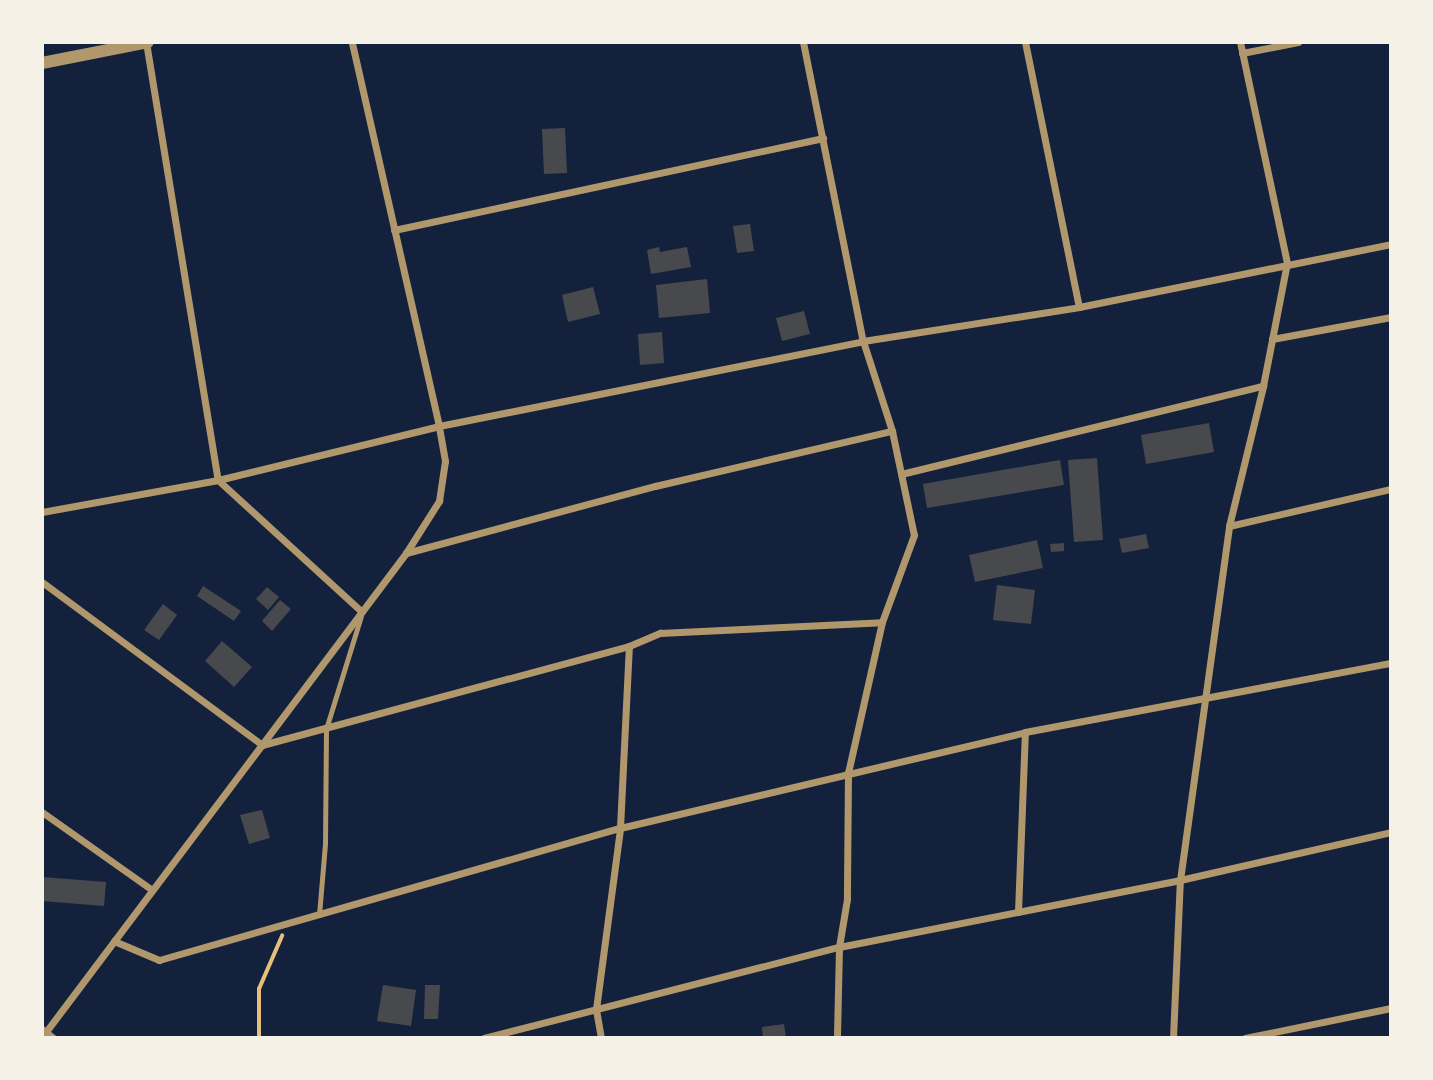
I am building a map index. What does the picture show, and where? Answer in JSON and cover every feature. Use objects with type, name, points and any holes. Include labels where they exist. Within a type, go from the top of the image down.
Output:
[{"type":"street","points":[[42,63],[147,42],[218,480],[362,612]]},
{"type":"street","points":[[53,1038],[43,1033],[406,553],[439,501],[445,461],[439,426],[352,42]]},
{"type":"street","points":[[803,42],[863,341],[892,431],[914,535],[882,622],[848,774],[847,899],[839,947],[837,1038]]},
{"type":"street","points":[[1025,42],[1079,307]]},
{"type":"street","points":[[1174,1038],[1180,880],[1229,527],[1263,386],[1287,263],[1240,42]]},
{"type":"street","points":[[1242,53],[1298,42]]},
{"type":"street","points":[[394,230],[823,138]]},
{"type":"street","points":[[42,512],[218,480],[439,426],[863,341],[1079,307],[1391,244]]},
{"type":"street","points":[[1272,339],[1391,317]]},
{"type":"street","points":[[901,474],[1263,386]]},
{"type":"street","points":[[406,553],[655,486],[892,431]]},
{"type":"street","points":[[1229,527],[1391,489]]},
{"type":"street","points":[[42,582],[262,745]]},
{"type":"street","points":[[262,745],[629,646],[660,633],[882,622]]},
{"type":"street","points":[[601,1038],[596,1009],[620,828],[629,646]]},
{"type":"street","points":[[114,941],[159,960],[620,828],[1026,732],[1205,696],[1391,663]]},
{"type":"street","points":[[1018,912],[1026,732]]},
{"type":"street","points":[[42,813],[152,890]]},
{"type":"street","points":[[484,1038],[839,947],[1180,880],[1391,832]]},
{"type":"street","points":[[1245,1038],[1391,1008]]},
{"type":"lane","points":[[319,915],[325,844],[327,729],[362,612]]},
{"type":"path","points":[[259,1038],[259,989],[288,924]]},
{"type":"building","points":[[565,128],[567,173],[544,174],[542,129]]},
{"type":"building","points":[[750,224],[754,251],[737,253],[733,226]]},
{"type":"building","points":[[659,247],[660,252],[687,247],[691,267],[651,274],[647,250]]},
{"type":"building","points":[[707,279],[710,313],[659,318],[656,285]]},
{"type":"building","points":[[593,287],[600,314],[568,322],[562,295]]},
{"type":"building","points":[[804,311],[810,334],[782,341],[776,318]]},
{"type":"building","points":[[662,332],[664,363],[640,365],[638,334]]},
{"type":"building","points":[[1209,423],[1214,452],[1146,464],[1141,435]]},
{"type":"building","points":[[1097,458],[1103,540],[1074,542],[1068,460]]},
{"type":"building","points":[[1060,460],[1064,485],[927,508],[923,484]]},
{"type":"building","points":[[1146,534],[1149,548],[1122,553],[1119,539]]},
{"type":"building","points":[[1037,540],[1043,568],[975,582],[969,555]]},
{"type":"building","points":[[1064,543],[1064,551],[1051,552],[1050,544]]},
{"type":"building","points":[[997,585],[1035,590],[1031,624],[993,620]]},
{"type":"building","points":[[203,586],[241,611],[234,621],[197,596]]},
{"type":"building","points":[[267,587],[279,597],[268,610],[256,599]]},
{"type":"building","points":[[280,600],[291,609],[272,631],[262,621]]},
{"type":"building","points":[[163,604],[177,615],[159,640],[144,630]]},
{"type":"building","points":[[222,641],[252,667],[234,687],[205,661]]},
{"type":"building","points":[[262,810],[270,838],[249,844],[240,815]]},
{"type":"building","points":[[42,877],[106,882],[104,906],[42,901]]},
{"type":"building","points":[[383,985],[416,990],[411,1026],[377,1021]]},
{"type":"building","points":[[425,985],[440,985],[438,1019],[424,1019]]},
{"type":"building","points":[[784,1024],[786,1038],[763,1038],[762,1027]]}]
